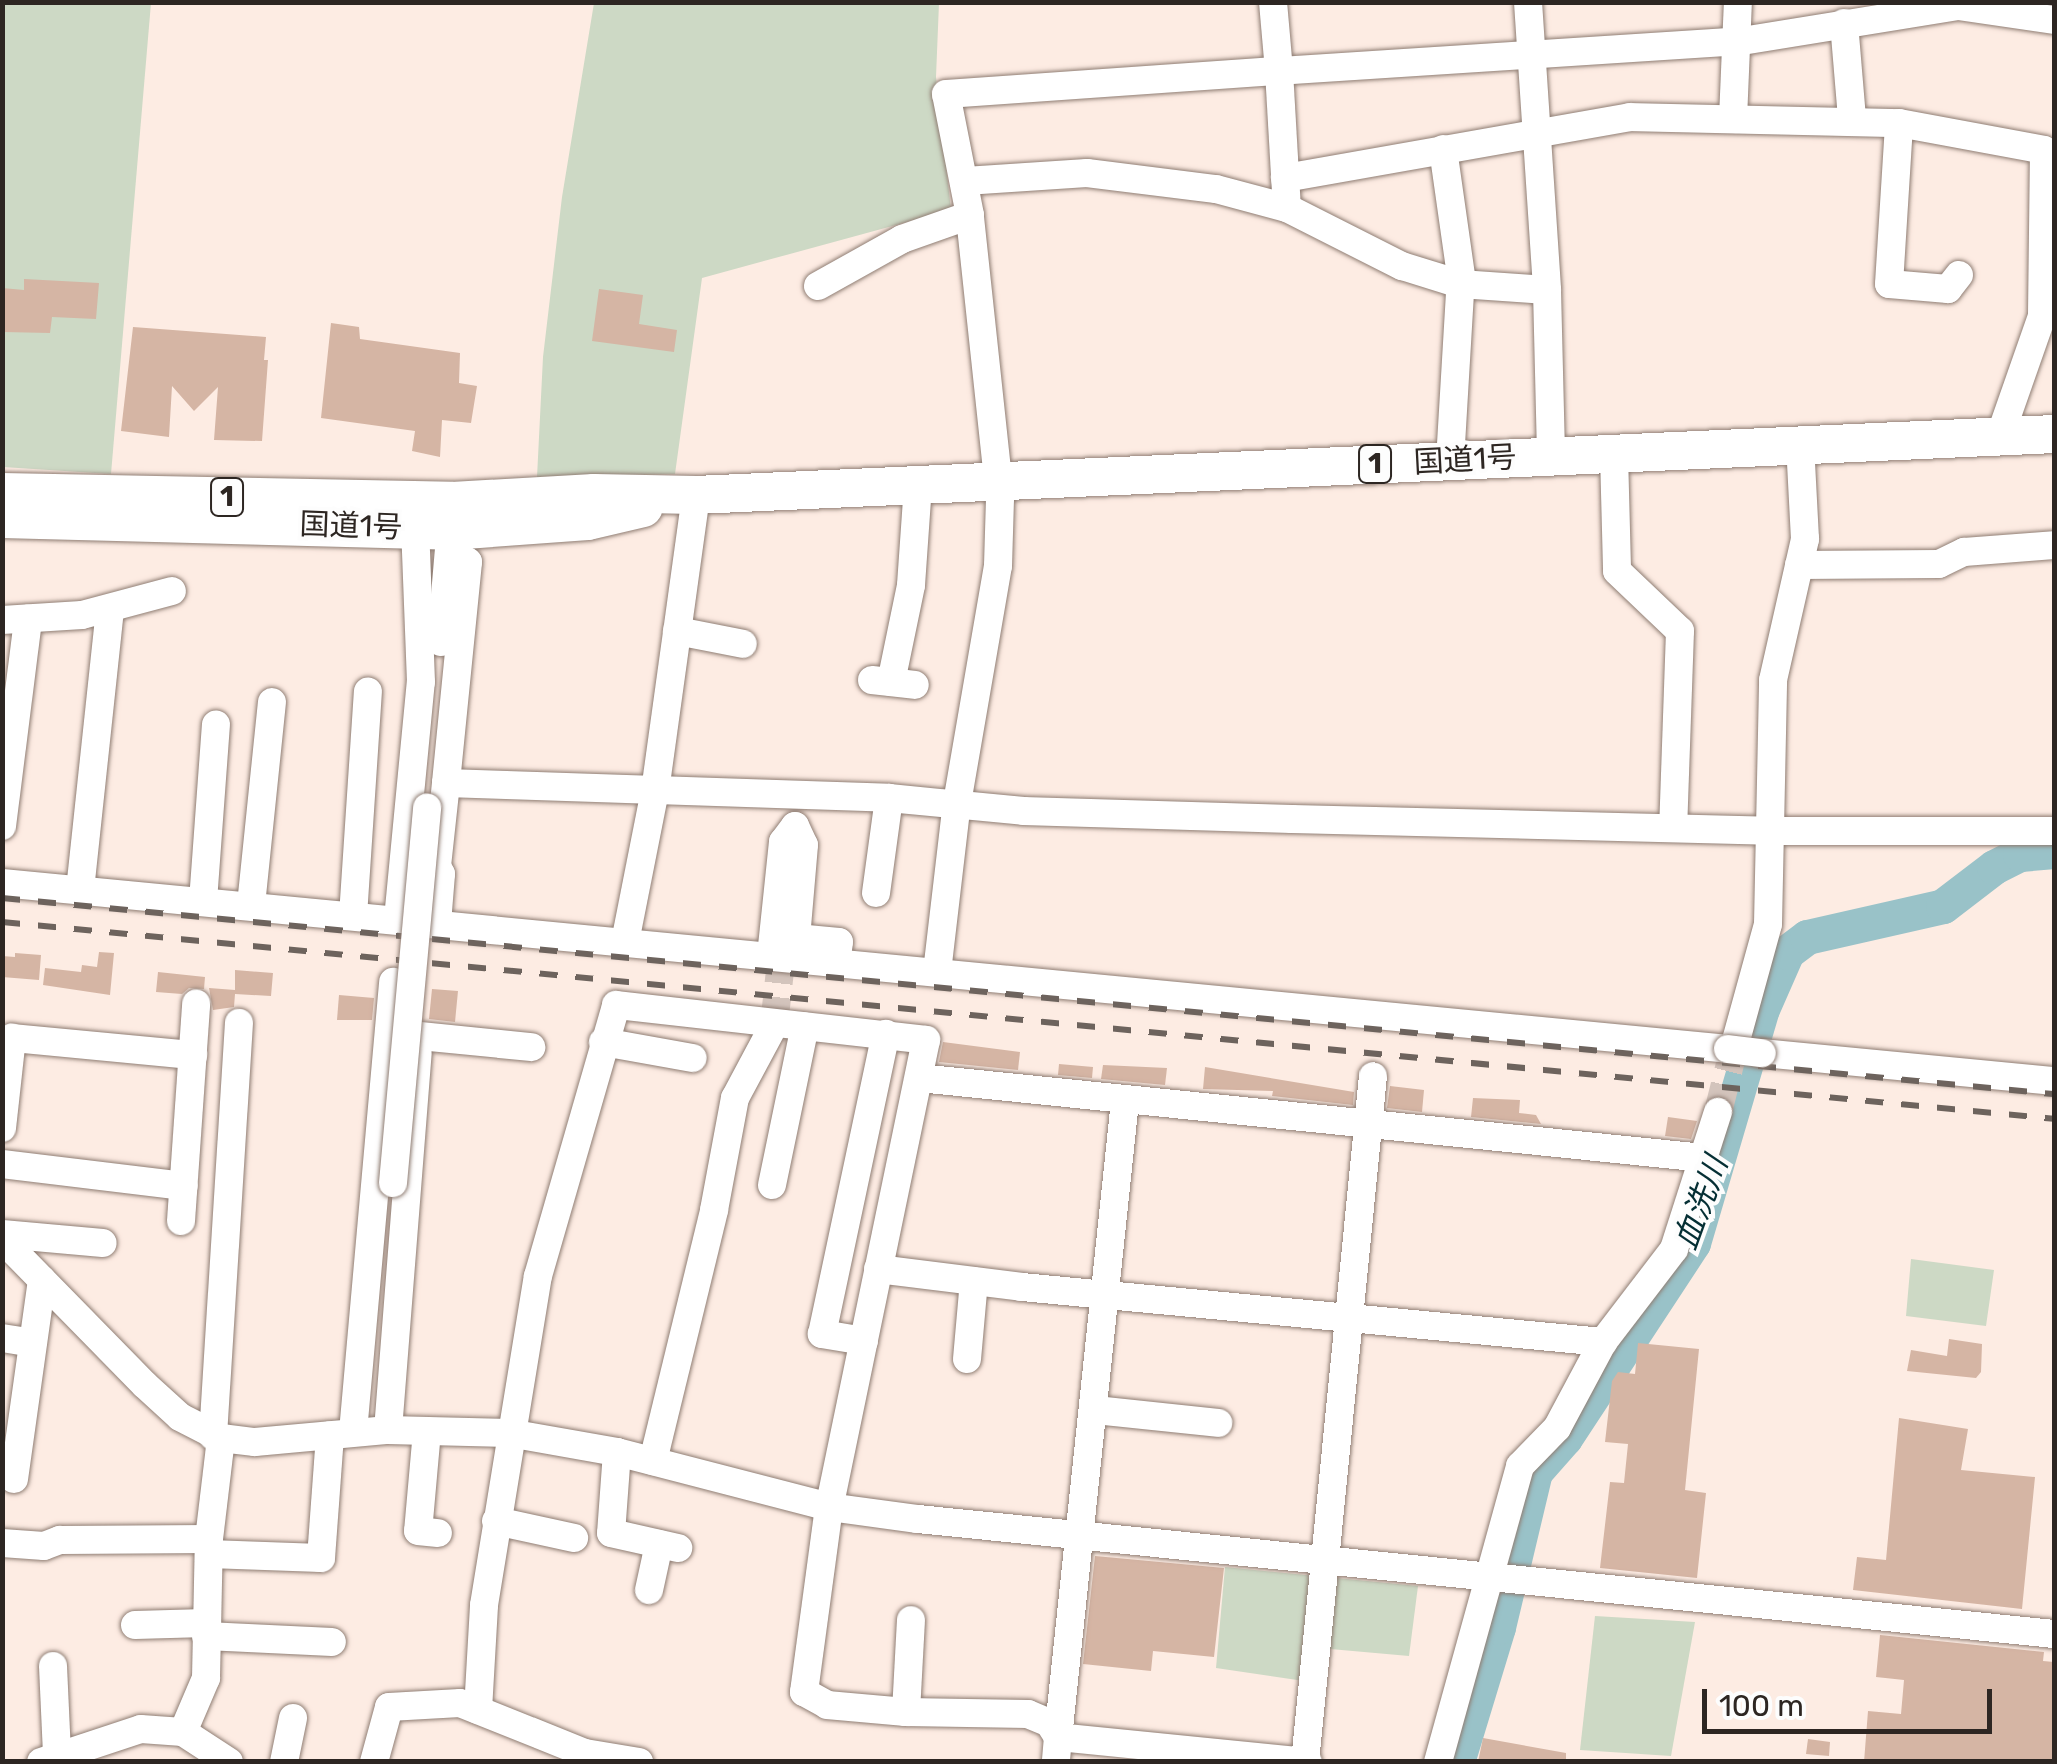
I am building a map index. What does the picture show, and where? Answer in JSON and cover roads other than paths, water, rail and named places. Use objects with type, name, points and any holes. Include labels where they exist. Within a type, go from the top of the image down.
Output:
[{"type":"highway","name":"国道1号","points":[[2,518],[442,528],[588,521],[696,496],[2054,434]]},
{"type":"highway","name":"国道1号","points":[[2,492],[442,528]]},
{"type":"street","points":[[1272,2],[1287,208]]},
{"type":"street","points":[[1528,2],[1546,290],[1551,456]]},
{"type":"street","points":[[1734,119],[1738,2]]},
{"type":"street","points":[[937,972],[956,804],[998,566],[1001,481],[970,214],[946,94],[1737,41],[1958,6],[2054,20]]},
{"type":"street","points":[[1844,23],[1852,119]]},
{"type":"street","points":[[1285,178],[1630,117],[1852,119],[2044,150],[2042,316],[2000,436]]},
{"type":"street","points":[[1899,124],[1889,284],[1948,289],[1960,275]]},
{"type":"street","points":[[1444,149],[1460,284],[1450,461]]},
{"type":"street","points":[[965,181],[1087,173],[1216,189],[1287,208],[1402,266],[1460,284],[1546,290]]},
{"type":"street","points":[[818,286],[902,239],[970,214]]},
{"type":"street","points":[[1738,1049],[1741,990],[1768,924],[1773,680],[1805,538],[1800,445]]},
{"type":"street","points":[[1614,454],[1618,571],[1680,631],[1673,828]]},
{"type":"street","points":[[893,683],[911,585],[918,484]]},
{"type":"street","points":[[626,942],[654,791],[696,496]]},
{"type":"street","points":[[438,923],[442,874],[438,866],[468,562],[442,528]]},
{"type":"street","points":[[360,1432],[392,1183],[426,808],[442,528]]},
{"type":"street","points":[[398,919],[421,682],[442,528]]},
{"type":"street","points":[[1799,565],[1940,564],[1964,552],[2054,545]]},
{"type":"street","points":[[2,826],[15,620],[110,610],[172,591]]},
{"type":"street","points":[[80,890],[110,610]]},
{"type":"street","points":[[677,630],[743,644]]},
{"type":"street","points":[[354,916],[368,692]]},
{"type":"street","points":[[251,905],[272,702]]},
{"type":"street","points":[[203,901],[216,724]]},
{"type":"street","points":[[446,784],[889,798],[1022,810],[1768,831],[2054,830]]},
{"type":"street","points":[[798,796],[796,938],[839,942],[836,963]]},
{"type":"street","points":[[876,894],[889,798]]},
{"type":"street","points":[[777,954],[799,835]]},
{"type":"street","points":[[2,883],[777,954],[836,963],[2054,1081]]},
{"type":"street","points":[[360,1432],[394,982]]},
{"type":"street","points":[[181,1221],[196,1004]]},
{"type":"street","points":[[478,1710],[484,1604],[509,1432],[538,1276],[616,1005],[926,1040],[829,1507],[804,1692],[827,1705],[906,1712],[1028,1714],[1049,1723],[1057,1750]]},
{"type":"street","points":[[194,1746],[206,1678],[209,1546],[239,1023]]},
{"type":"street","points":[[654,1461],[714,1210],[735,1098],[774,1025]]},
{"type":"street","points":[[772,1186],[805,1026]]},
{"type":"street","points":[[864,1341],[822,1334],[886,1034]]},
{"type":"street","points":[[2,1128],[12,1038],[192,1054]]},
{"type":"street","points":[[388,1045],[419,1040],[514,1039]]},
{"type":"street","points":[[2,1543],[44,1546],[60,1540],[209,1546],[321,1558],[360,1432],[419,1040]]},
{"type":"street","points":[[603,1042],[693,1058]]},
{"type":"street","points":[[1057,1750],[1306,1761],[1373,1076]]},
{"type":"street","points":[[919,1078],[1704,1158]]},
{"type":"street","points":[[1057,1750],[1108,1294],[1125,1101]]},
{"type":"street","points":[[1438,1762],[1502,1581],[1520,1466],[1557,1428],[1603,1342],[1674,1249],[1718,1112]]},
{"type":"street","points":[[2,1164],[184,1186]]},
{"type":"street","points":[[2,1236],[104,1243]]},
{"type":"street","points":[[2,1236],[156,1396],[180,1417],[217,1437],[256,1442],[360,1432],[509,1432],[617,1452],[829,1507],[918,1519],[2054,1634]]},
{"type":"street","points":[[878,1268],[974,1281],[1603,1342]]},
{"type":"street","points":[[14,1479],[42,1280]]},
{"type":"street","points":[[967,1359],[974,1281]]},
{"type":"street","points":[[2,1338],[33,1343]]},
{"type":"street","points":[[1095,1410],[1218,1423]]},
{"type":"street","points":[[418,1531],[427,1431]]},
{"type":"street","points":[[617,1452],[611,1532],[669,1546],[649,1590]]},
{"type":"street","points":[[496,1521],[574,1538]]},
{"type":"street","points":[[906,1712],[911,1620]]},
{"type":"street","points":[[135,1625],[332,1642]]},
{"type":"street","points":[[53,1666],[49,1757],[141,1729],[229,1762]]},
{"type":"street","points":[[374,1762],[389,1707],[460,1704],[584,1757],[638,1762]]},
{"type":"street","points":[[284,1762],[294,1718]]},
{"type":"waterway","name":"血洗川","points":[[1457,1762],[1498,1627],[1535,1472],[1565,1438],[1693,1243],[1762,1009],[1787,952],[1807,937],[1943,906],[1994,867],[2020,854],[2054,851]]},
{"type":"tunnel","points":[[774,1025],[782,952]]},
{"type":"tunnel","points":[[1718,1112],[1735,1044]]},
{"type":"railway","points":[[2,898],[2054,1094]]},
{"type":"railway","points":[[2,922],[2054,1119]]}]
